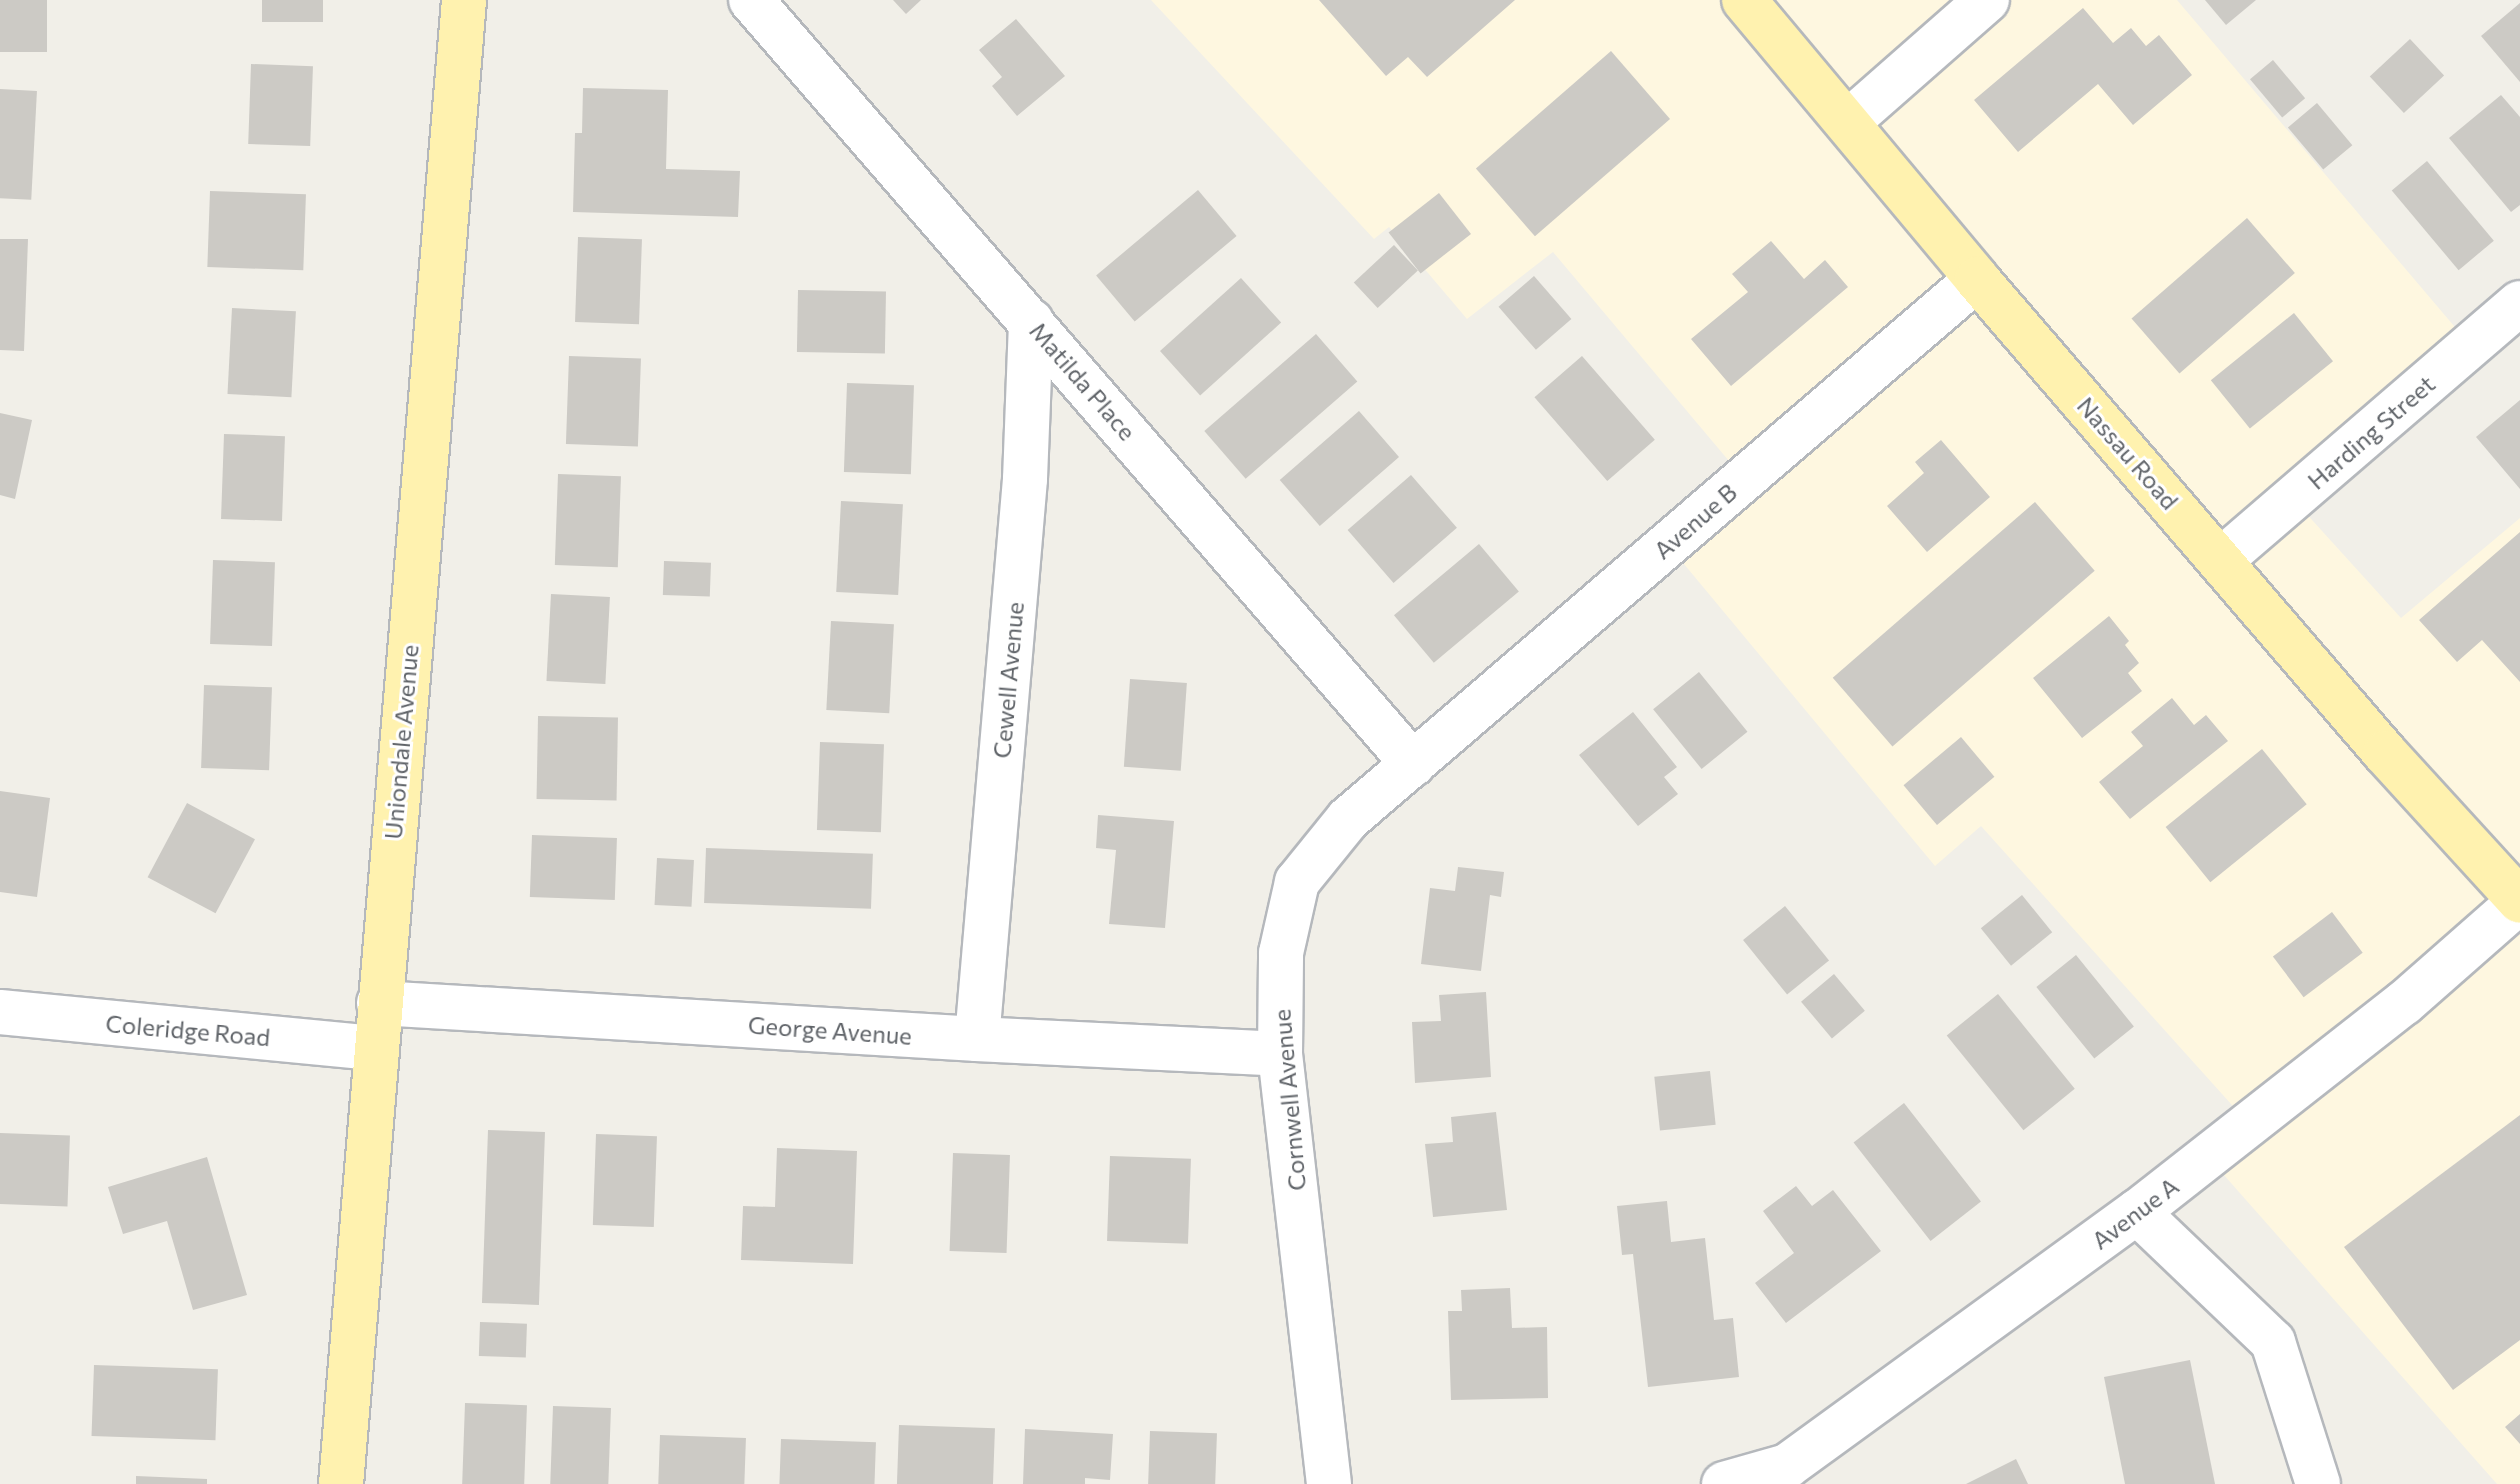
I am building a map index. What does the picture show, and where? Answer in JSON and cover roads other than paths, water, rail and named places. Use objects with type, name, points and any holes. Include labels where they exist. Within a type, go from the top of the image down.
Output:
[{"type":"main road","name":"Uniondale Avenue","points":[[341,1484],[464,0]]},
{"type":"main road","name":"Nassau Road","points":[[1744,0],[1977,279],[2385,753],[2520,901]]},
{"type":"street","name":"Matilda Place","points":[[751,0],[1413,764]]},
{"type":"street","points":[[1848,122],[1987,0]]},
{"type":"street","name":"Avenue B","points":[[1413,764],[1977,279]]},
{"type":"street","name":"Harding Street","points":[[2221,560],[2520,303]]},
{"type":"street","name":"Cewell Avenue","points":[[977,1039],[1025,479],[1031,321]]},
{"type":"street","name":"Cornwell Avenue","points":[[1329,1484],[1280,1054],[1281,953],[1297,882],[1348,819],[1413,764]]},
{"type":"street","name":"Avenue A","points":[[1724,1484],[1787,1466],[2137,1212],[2404,1003],[2520,901]]},
{"type":"street","name":"George Avenue","points":[[379,1003],[1280,1054]]},
{"type":"street","name":"Coleridge Road","points":[[0,1012],[376,1048]]},
{"type":"street","points":[[2137,1212],[2273,1342],[2318,1484]]}]
